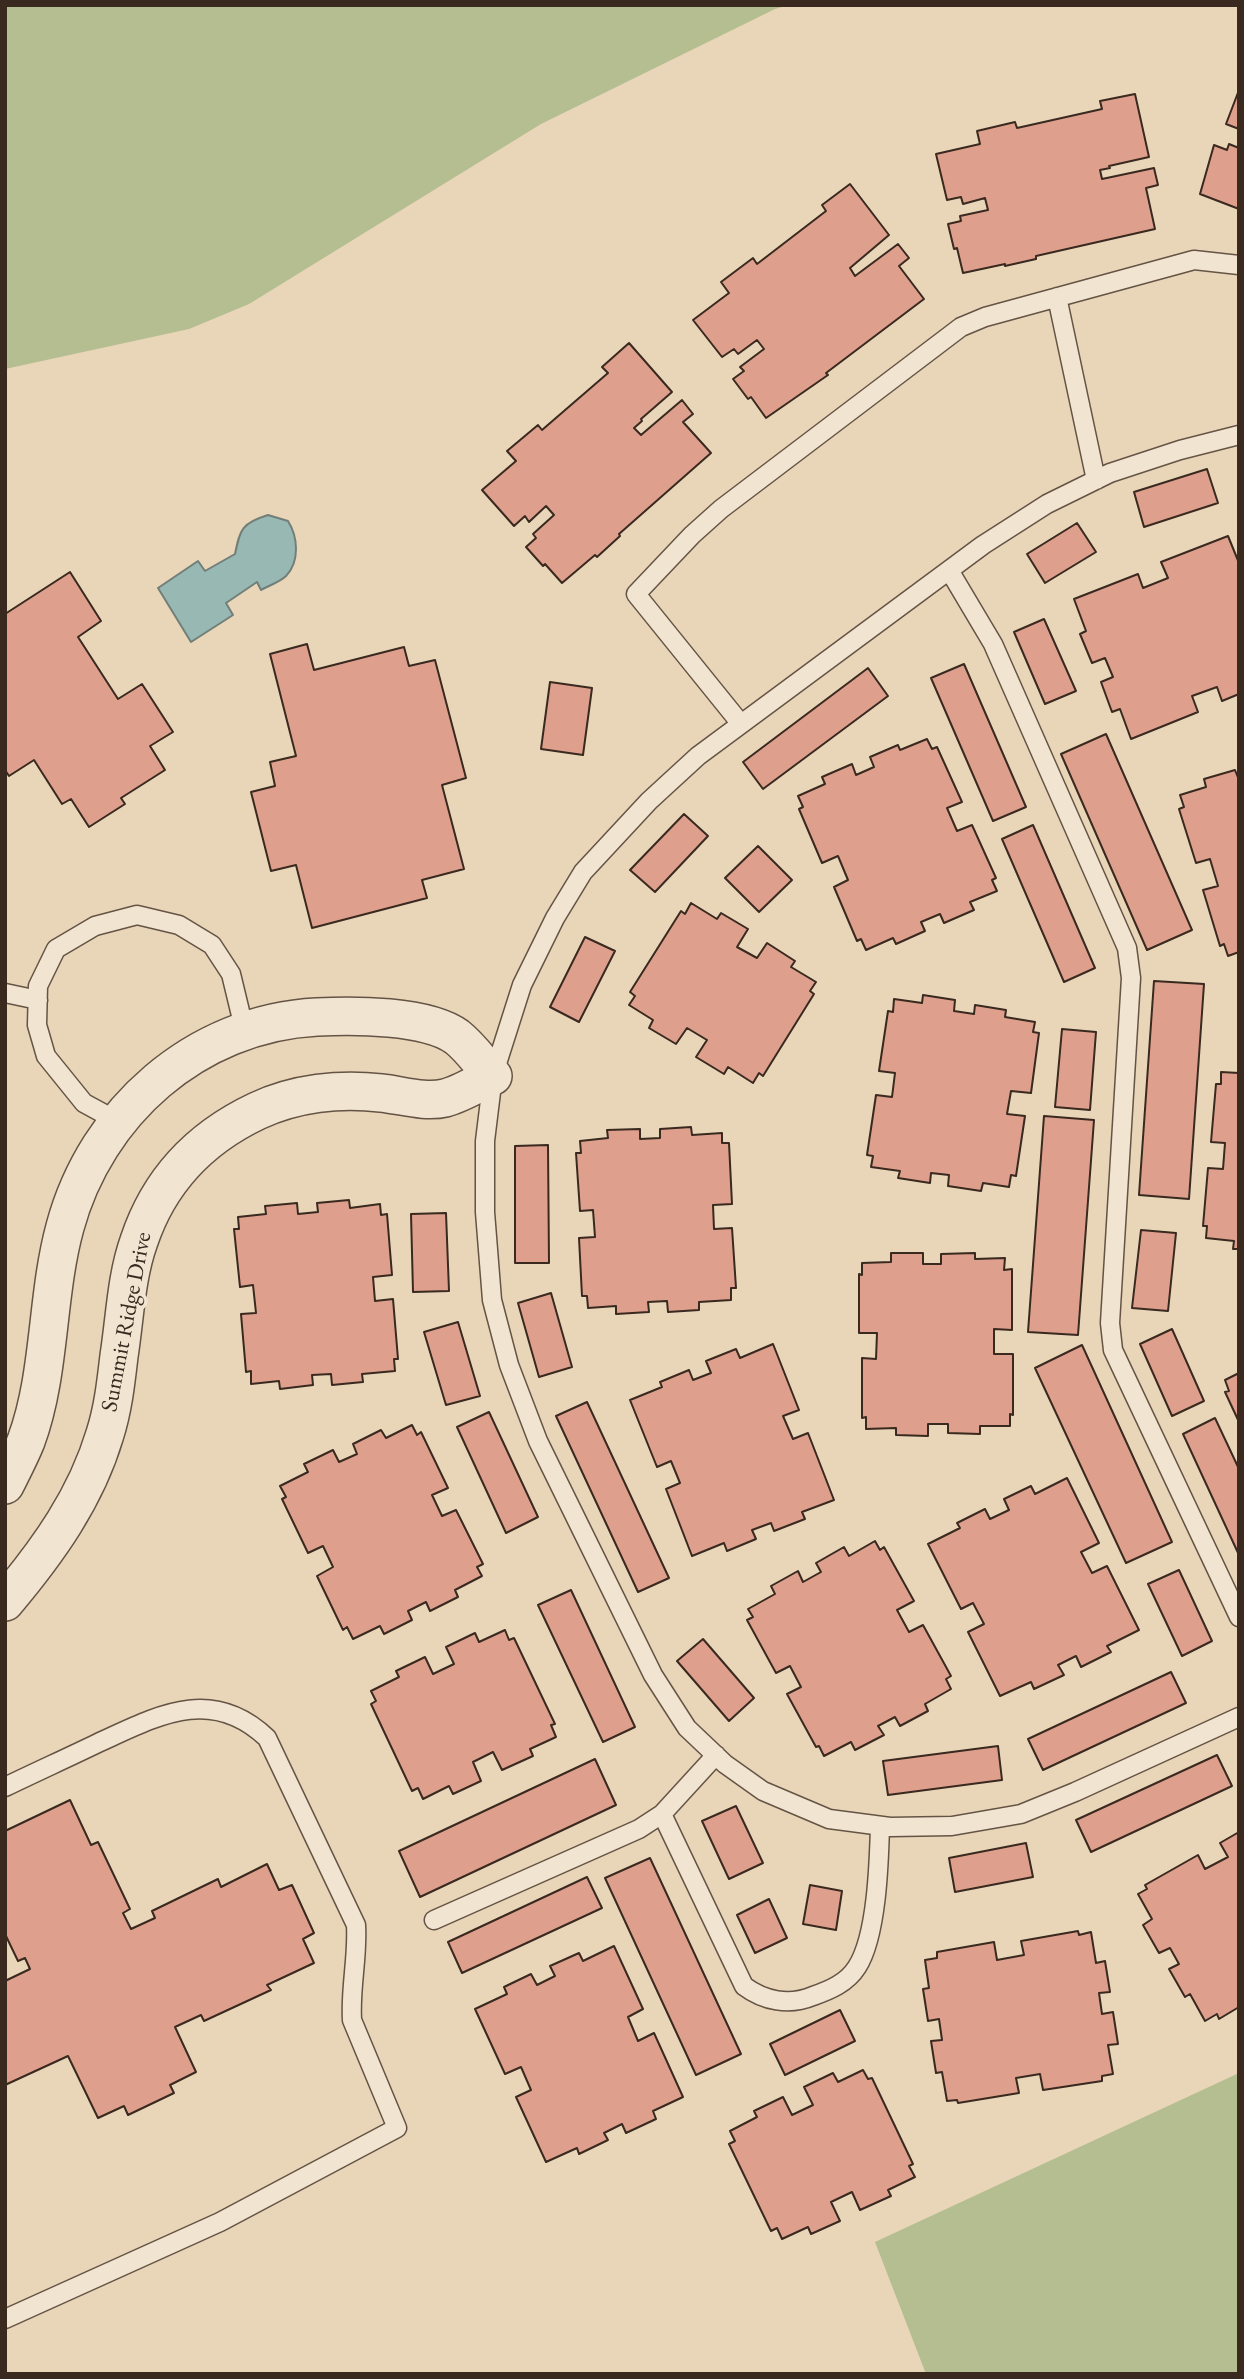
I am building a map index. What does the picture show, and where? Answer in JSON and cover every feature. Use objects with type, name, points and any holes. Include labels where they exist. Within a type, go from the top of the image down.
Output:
[{"type":"street","points":[[5,1485],[26,1441],[38,1396],[56,1271],[65,1227],[81,1180],[105,1138],[118,1122],[141,1096],[177,1064],[222,1040],[265,1024],[306,1017],[347,1015],[430,1024],[457,1037],[493,1076]]},
{"type":"street","name":"Summit Ridge Drive","points":[[5,1602],[38,1564],[68,1519],[92,1471],[106,1432],[115,1389],[138,1243],[153,1205],[181,1165],[215,1136],[258,1111],[304,1095],[345,1092],[379,1093],[420,1099],[444,1098],[493,1076]]},
{"type":"lane","points":[[741,724],[636,594],[720,509],[961,327],[985,317],[1194,260],[1239,264]]},
{"type":"lane","points":[[1057,297],[1096,480]]},
{"type":"lane","points":[[1239,435],[1181,450],[1096,480],[1047,504],[983,545],[741,724],[688,765],[649,801],[583,872],[555,918],[522,985],[493,1076],[485,1141],[485,1212],[492,1300],[509,1365],[538,1441],[653,1675],[687,1728],[725,1764],[763,1791],[829,1819],[880,1826],[952,1826],[1021,1814],[1239,1717]]},
{"type":"lane","points":[[950,570],[993,644],[1127,948],[1131,978],[1110,1323],[1112,1350],[1239,1617]]},
{"type":"lane","points":[[118,1122],[84,1103],[46,1056],[37,1025],[38,986],[56,949],[95,926],[136,915],[179,925],[212,945],[230,974],[245,1032]]},
{"type":"lane","points":[[5,993],[38,999]]},
{"type":"lane","points":[[5,1787],[155,1717],[204,1709],[230,1713],[251,1724],[267,1738],[356,1925],[352,2020],[397,2128],[220,2222],[5,2319]]},
{"type":"lane","points":[[434,1920],[639,1829],[662,1814],[716,1755]]},
{"type":"lane","points":[[662,1814],[744,1986],[758,1997],[778,2001],[803,2000],[837,1986],[857,1968],[867,1945],[879,1874],[880,1826]]},
{"type":"green space","points":[[5,5],[789,5],[775,9],[541,124],[249,304],[189,329],[5,369]]},
{"type":"green space","points":[[1239,2073],[1239,2374],[926,2374],[875,2242]]},
{"type":"water","points":[[268,515],[288,521],[291,527],[296,549],[291,570],[277,582],[261,590],[257,582],[226,603],[233,615],[191,642],[158,588],[198,561],[205,571],[235,554],[241,533],[247,524]]},
{"type":"building","points":[[1239,90],[1239,129],[1226,124]]},
{"type":"building","points":[[1135,94],[1149,157],[1100,170],[1102,179],[1154,168],[1158,185],[1146,188],[1155,229],[1036,256],[1036,259],[963,273],[948,224],[961,221],[960,216],[988,210],[985,198],[963,204],[961,197],[947,200],[936,154],[980,144],[977,131],[1015,122],[1017,128],[1102,109],[1100,101]]},
{"type":"building","points":[[1229,144],[1239,148],[1239,209],[1200,194],[1214,145],[1227,150]]},
{"type":"building","points":[[850,184],[889,235],[850,268],[855,276],[898,244],[909,258],[899,266],[924,299],[826,373],[828,375],[766,418],[751,397],[748,399],[733,379],[744,371],[740,367],[764,349],[757,340],[738,354],[734,349],[722,357],[693,320],[729,293],[721,282],[753,258],[757,264],[826,211],[822,205]]},
{"type":"building","points":[[629,343],[672,392],[634,428],[641,435],[682,400],[693,414],[683,422],[711,453],[619,534],[620,536],[597,557],[595,555],[562,583],[526,547],[536,538],[533,534],[554,515],[546,506],[529,522],[525,516],[514,526],[482,490],[516,461],[507,451],[538,425],[542,430],[608,373],[602,367]]},
{"type":"building","points":[[1207,469],[1218,503],[1144,527],[1134,492]]},
{"type":"building","points":[[1077,523],[1096,552],[1045,583],[1027,554]]},
{"type":"building","points":[[1228,536],[1239,563],[1239,694],[1222,701],[1217,687],[1192,696],[1198,712],[1131,739],[1120,709],[1112,712],[1101,682],[1113,677],[1105,658],[1092,663],[1080,634],[1086,631],[1074,599],[1138,574],[1143,588],[1168,578],[1161,562]]},
{"type":"building","points":[[70,572],[101,621],[78,637],[118,699],[142,684],[173,732],[150,746],[165,770],[121,798],[125,804],[89,827],[71,799],[62,804],[34,760],[9,776],[5,770],[5,614]]},
{"type":"building","points":[[1044,619],[1076,691],[1045,704],[1014,632]]},
{"type":"building","points":[[307,644],[314,670],[404,647],[409,666],[435,660],[466,778],[442,785],[464,869],[422,880],[427,898],[312,928],[296,865],[271,871],[251,792],[275,786],[270,762],[296,756],[270,654]]},
{"type":"building","points":[[964,664],[1026,807],[993,821],[931,678]]},
{"type":"building","points":[[868,668],[888,696],[763,789],[743,762]]},
{"type":"building","points":[[550,682],[592,688],[583,755],[541,749]]},
{"type":"building","points":[[1106,734],[1192,930],[1147,950],[1061,754]]},
{"type":"building","points":[[927,739],[932,749],[937,747],[962,802],[947,808],[957,831],[972,825],[996,878],[992,880],[997,891],[970,902],[974,910],[944,923],[940,914],[921,922],[925,931],[896,944],[893,938],[866,950],[861,939],[857,941],[834,887],[848,880],[838,856],[822,863],[799,809],[803,807],[798,796],[825,784],[822,777],[852,764],[856,775],[874,767],[870,757],[898,745],[900,750]]},
{"type":"building","points":[[1235,770],[1239,780],[1239,952],[1228,956],[1224,944],[1220,946],[1203,890],[1218,886],[1210,859],[1196,863],[1179,809],[1184,807],[1180,795],[1206,787],[1204,779]]},
{"type":"building","points":[[684,814],[708,836],[655,892],[630,870]]},
{"type":"building","points":[[1033,825],[1095,968],[1064,982],[1002,839]]},
{"type":"building","points":[[758,846],[792,880],[759,912],[725,878]]},
{"type":"building","points":[[691,903],[717,919],[721,913],[748,929],[737,947],[757,958],[767,943],[795,961],[791,967],[816,982],[810,991],[814,994],[763,1076],[759,1073],[753,1083],[728,1067],[724,1074],[696,1057],[707,1040],[687,1028],[676,1044],[649,1028],[653,1020],[629,1005],[635,996],[630,992],[681,911],[685,914]]},
{"type":"building","points":[[585,937],[615,951],[579,1022],[550,1007]]},
{"type":"building","points":[[1154,981],[1204,984],[1189,1199],[1139,1195]]},
{"type":"building","points":[[923,995],[955,1000],[954,1011],[974,1014],[975,1005],[1006,1010],[1005,1017],[1035,1022],[1033,1032],[1039,1033],[1031,1093],[1011,1091],[1007,1114],[1025,1116],[1016,1176],[1011,1175],[1009,1187],[983,1183],[981,1191],[948,1186],[949,1175],[931,1173],[930,1183],[898,1178],[900,1171],[871,1167],[873,1156],[867,1155],[876,1095],[892,1097],[895,1073],[879,1071],[888,1011],[893,1012],[894,999],[922,1003]]},
{"type":"building","points":[[1062,1029],[1096,1032],[1090,1110],[1055,1107]]},
{"type":"building","points":[[1221,1072],[1239,1073],[1239,1249],[1233,1249],[1234,1241],[1206,1238],[1207,1226],[1203,1226],[1208,1168],[1223,1169],[1225,1143],[1211,1142],[1216,1084],[1221,1084]]},
{"type":"building","points":[[1044,1116],[1094,1120],[1078,1335],[1028,1332]]},
{"type":"building","points":[[691,1127],[692,1135],[722,1133],[722,1143],[729,1143],[732,1204],[713,1205],[714,1229],[732,1228],[736,1288],[731,1288],[731,1300],[699,1302],[699,1310],[668,1312],[667,1301],[648,1302],[649,1312],[616,1314],[616,1306],[588,1308],[587,1296],[582,1296],[579,1238],[595,1237],[593,1210],[580,1211],[576,1153],[581,1153],[580,1141],[608,1138],[607,1130],[640,1129],[640,1139],[660,1138],[660,1129]]},
{"type":"building","points":[[548,1145],[549,1263],[515,1263],[515,1146]]},
{"type":"building","points":[[349,1200],[350,1208],[380,1204],[381,1215],[387,1214],[392,1275],[373,1277],[375,1301],[393,1299],[398,1359],[394,1359],[395,1371],[362,1374],[363,1382],[332,1385],[331,1374],[312,1375],[313,1385],[280,1389],[279,1381],[251,1384],[251,1371],[246,1372],[241,1314],[256,1313],[253,1285],[240,1287],[234,1229],[239,1229],[238,1217],[266,1214],[265,1206],[297,1203],[298,1214],[318,1212],[317,1203]]},
{"type":"building","points":[[446,1213],[449,1291],[413,1292],[411,1214]]},
{"type":"building","points":[[1141,1230],[1176,1233],[1168,1311],[1132,1308]]},
{"type":"building","points":[[891,1253],[923,1253],[923,1264],[941,1264],[941,1254],[975,1253],[975,1259],[1005,1258],[1004,1270],[1012,1269],[1012,1330],[994,1329],[994,1354],[1013,1354],[1013,1415],[1010,1414],[1010,1426],[980,1426],[980,1434],[948,1433],[948,1424],[928,1424],[928,1436],[896,1435],[896,1428],[866,1429],[866,1417],[862,1418],[862,1358],[876,1359],[877,1333],[859,1333],[859,1274],[862,1275],[862,1263],[891,1262]]},
{"type":"building","points":[[551,1293],[572,1367],[539,1377],[518,1303]]},
{"type":"building","points":[[458,1322],[480,1396],[446,1405],[424,1332]]},
{"type":"building","points":[[1172,1329],[1204,1401],[1172,1416],[1140,1344]]},
{"type":"building","points":[[773,1344],[799,1410],[783,1416],[793,1439],[808,1433],[834,1500],[802,1512],[805,1519],[774,1531],[771,1523],[752,1530],[756,1539],[727,1551],[724,1543],[692,1556],[666,1489],[680,1483],[671,1461],[657,1467],[630,1400],[662,1387],[660,1382],[689,1370],[693,1380],[711,1373],[706,1361],[736,1349],[740,1358]]},
{"type":"building","points":[[1082,1345],[1172,1542],[1126,1563],[1035,1368]]},
{"type":"building","points":[[1239,1373],[1239,1422],[1225,1392],[1229,1391],[1225,1380]]},
{"type":"building","points":[[587,1402],[669,1578],[638,1592],[556,1416]]},
{"type":"building","points":[[489,1412],[538,1517],[506,1533],[457,1427]]},
{"type":"building","points":[[1215,1418],[1239,1469],[1239,1555],[1183,1434]]},
{"type":"building","points":[[412,1425],[417,1435],[421,1432],[448,1488],[432,1495],[442,1516],[456,1510],[483,1564],[477,1567],[482,1576],[455,1590],[458,1597],[430,1611],[426,1602],[408,1611],[412,1620],[384,1634],[380,1626],[353,1639],[347,1627],[343,1630],[317,1576],[333,1567],[323,1546],[308,1553],[282,1499],[286,1497],[280,1486],[308,1472],[304,1464],[333,1450],[339,1462],[357,1454],[353,1444],[381,1430],[386,1438]]},
{"type":"building","points":[[1067,1478],[1099,1543],[1081,1552],[1092,1573],[1107,1566],[1139,1630],[1107,1646],[1111,1652],[1081,1667],[1076,1656],[1058,1665],[1064,1675],[1034,1689],[1031,1682],[1000,1696],[968,1632],[984,1624],[973,1603],[961,1609],[928,1544],[960,1528],[957,1523],[985,1509],[990,1519],[1009,1510],[1004,1499],[1031,1486],[1035,1494]]},
{"type":"building","points":[[875,1541],[880,1550],[884,1547],[914,1601],[897,1610],[909,1632],[923,1625],[951,1676],[946,1679],[951,1689],[925,1704],[928,1711],[900,1726],[895,1717],[878,1726],[884,1735],[855,1750],[851,1742],[824,1756],[819,1746],[816,1747],[787,1694],[801,1687],[790,1666],[776,1673],[747,1620],[753,1617],[748,1609],[775,1594],[771,1586],[798,1571],[803,1582],[821,1572],[816,1563],[844,1547],[849,1556]]},
{"type":"building","points":[[1179,1570],[1212,1641],[1182,1656],[1148,1584]]},
{"type":"building","points":[[571,1590],[635,1727],[603,1742],[538,1605]]},
{"type":"building","points":[[505,1630],[509,1640],[514,1638],[555,1724],[551,1725],[556,1737],[530,1749],[533,1756],[502,1770],[493,1752],[473,1762],[481,1781],[453,1794],[449,1786],[423,1799],[418,1788],[412,1791],[371,1704],[376,1701],[371,1691],[399,1677],[396,1671],[425,1657],[433,1674],[454,1664],[446,1647],[475,1633],[479,1642]]},
{"type":"building","points":[[703,1639],[754,1698],[729,1721],[677,1661]]},
{"type":"building","points":[[1171,1672],[1186,1703],[1043,1770],[1028,1739]]},
{"type":"building","points":[[998,1746],[1002,1780],[888,1795],[883,1761]]},
{"type":"building","points":[[1217,1755],[1232,1786],[1091,1852],[1076,1820]]},
{"type":"building","points":[[595,1759],[616,1805],[420,1897],[399,1851]]},
{"type":"building","points":[[70,1800],[91,1845],[98,1842],[130,1909],[123,1913],[131,1929],[155,1918],[152,1911],[218,1879],[221,1887],[267,1864],[279,1890],[292,1885],[314,1933],[303,1939],[314,1963],[267,1985],[271,1990],[204,2021],[201,2015],[175,2027],[196,2072],[170,2085],[174,2093],[128,2115],[124,2106],[98,2118],[68,2056],[5,2085],[5,1981],[30,1969],[25,1958],[18,1961],[5,1934],[5,1831]]},
{"type":"building","points":[[736,1806],[763,1863],[729,1879],[702,1821]]},
{"type":"building","points":[[1239,1832],[1239,2007],[1219,2019],[1217,2014],[1205,2021],[1190,1994],[1185,1997],[1169,1969],[1179,1964],[1170,1948],[1159,1953],[1143,1925],[1152,1919],[1138,1894],[1147,1889],[1145,1885],[1198,1855],[1205,1869],[1228,1857],[1220,1843]]},
{"type":"building","points":[[1026,1843],[1033,1877],[955,1892],[949,1858]]},
{"type":"building","points":[[650,1858],[741,2054],[696,2075],[605,1878]]},
{"type":"building","points":[[587,1877],[602,1908],[462,1973],[448,1942]]},
{"type":"building","points":[[810,1885],[842,1891],[836,1930],[803,1924]]},
{"type":"building","points":[[769,1899],[787,1938],[755,1953],[737,1915]]},
{"type":"building","points":[[1078,1931],[1079,1935],[1091,1932],[1096,1963],[1105,1961],[1110,1992],[1099,1993],[1102,2014],[1113,2012],[1118,2044],[1108,2045],[1113,2074],[1102,2076],[1102,2081],[1043,2090],[1040,2074],[1016,2078],[1019,2093],[958,2103],[957,2100],[947,2101],[942,2072],[936,2073],[931,2041],[942,2040],[939,2019],[928,2021],[923,1989],[929,1988],[925,1960],[937,1958],[937,1952],[994,1942],[997,1960],[1024,1955],[1021,1941]]},
{"type":"building","points":[[614,1946],[643,2009],[628,2017],[638,2041],[654,2033],[683,2097],[653,2111],[656,2119],[626,2133],[622,2124],[604,2133],[608,2140],[579,2154],[577,2148],[546,2162],[516,2097],[531,2090],[521,2067],[505,2074],[475,2009],[507,1994],[504,1987],[531,1974],[537,1985],[555,1976],[550,1966],[579,1953],[583,1961]]},
{"type":"building","points":[[840,2010],[855,2041],[785,2075],[770,2044]]},
{"type":"building","points":[[863,2070],[868,2079],[872,2078],[913,2164],[909,2166],[915,2177],[888,2190],[891,2196],[860,2210],[852,2192],[831,2202],[840,2221],[811,2234],[808,2227],[782,2239],[777,2228],[771,2231],[729,2144],[735,2141],[730,2131],[757,2117],[754,2111],[783,2097],[792,2115],[813,2105],[804,2087],[833,2073],[838,2082]]}]
